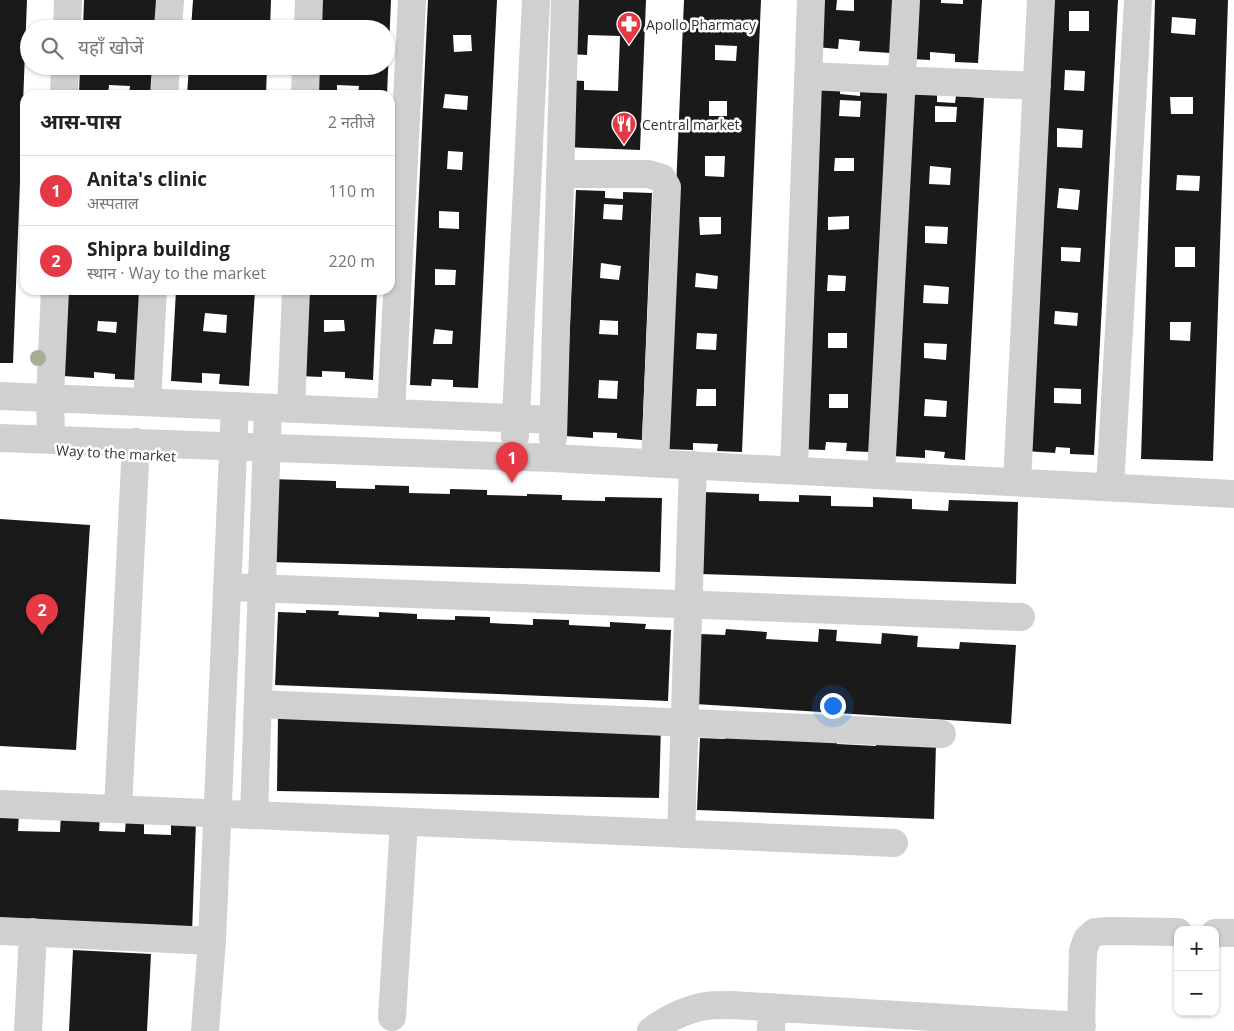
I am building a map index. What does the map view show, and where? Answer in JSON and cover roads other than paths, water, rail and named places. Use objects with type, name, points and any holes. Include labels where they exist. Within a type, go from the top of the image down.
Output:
[{"type":"street","points":[[67,20],[68,0]]},
{"type":"street","points":[[169,20],[170,0]]},
{"type":"street","points":[[308,20],[309,0]]},
{"type":"street","points":[[391,413],[412,0]]},
{"type":"street","points":[[514,456],[536,0]]},
{"type":"street","points":[[553,458],[565,0]]},
{"type":"street","points":[[794,470],[811,0]]},
{"type":"street","points":[[881,475],[906,0]]},
{"type":"street","points":[[1017,482],[1041,0]]},
{"type":"street","points":[[1110,487],[1138,0]]},
{"type":"street","points":[[64,90],[65,75]]},
{"type":"street","points":[[164,90],[165,75]]},
{"type":"street","points":[[305,90],[306,75]]},
{"type":"street","points":[[808,76],[1037,86]]},
{"type":"street","points":[[560,174],[648,174],[662,178],[667,187],[655,463]]},
{"type":"street","points":[[51,440],[50,398],[55,295]]},
{"type":"street","points":[[147,402],[153,295]]},
{"type":"street","points":[[254,815],[267,447],[280,408],[295,295]]},
{"type":"street","points":[[0,396],[553,420]]},
{"type":"street","points":[[205,1031],[212,941],[235,406]]},
{"type":"street","points":[[0,438],[51,440],[135,448],[118,809]]},
{"type":"street","name":"Way to the market","points":[[0,448],[82,450],[135,448],[233,453],[267,447],[514,456],[1234,494]]},
{"type":"street","points":[[681,834],[693,465]]},
{"type":"street","points":[[227,587],[1021,618]]},
{"type":"street","points":[[258,704],[942,734]]},
{"type":"street","points":[[0,804],[894,843]]},
{"type":"street","points":[[392,1017],[404,822]]},
{"type":"street","points":[[0,931],[212,941]]},
{"type":"street","points":[[28,1031],[33,932]]},
{"type":"street","points":[[651,1031],[678,1014],[705,1006],[731,1005],[771,1019],[1082,1028],[1083,951],[1086,939],[1095,932],[1174,932]]},
{"type":"street","points":[[1219,933],[1234,933]]},
{"type":"place","name":"Apollo Pharmacy","points":[[629,45]]},
{"type":"place","name":"Central market","points":[[624,145]]},
{"type":"place","name":"Anita's clinic","points":[[512,483]]},
{"type":"place","name":"Shipra building","points":[[42,635]]}]
